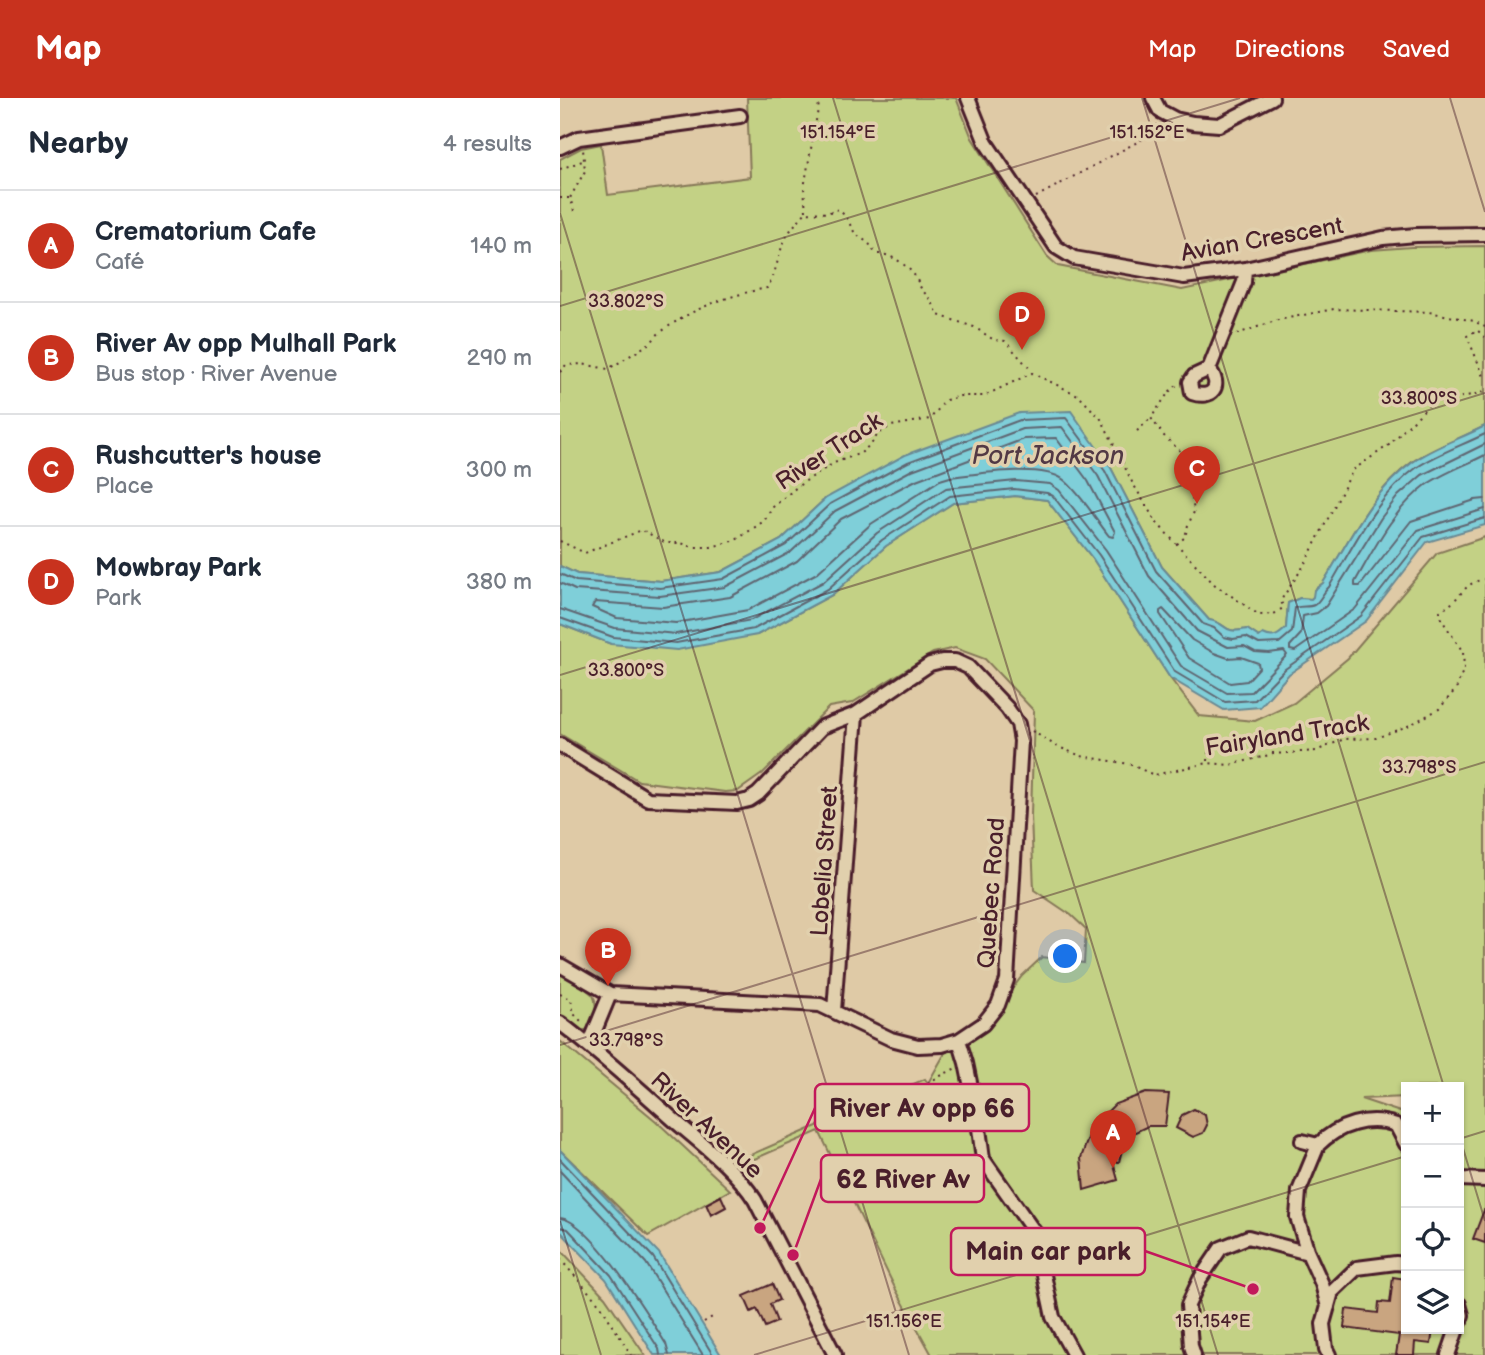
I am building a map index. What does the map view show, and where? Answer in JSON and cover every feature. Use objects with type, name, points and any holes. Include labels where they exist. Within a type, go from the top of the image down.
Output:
[{"type":"street","name":"Avian Crescent","points":[[968,98],[986,143],[1056,247],[1074,258],[1184,277],[1245,269],[1383,238],[1485,234]]},
{"type":"street","points":[[1153,98],[1160,111],[1175,119],[1219,125],[1272,98]]},
{"type":"street","points":[[560,147],[579,138],[740,116]]},
{"type":"street","points":[[1209,369],[1216,380],[1210,393],[1203,396],[1192,393],[1190,382],[1194,376],[1209,369],[1222,339],[1244,282],[1245,269]]},
{"type":"street","points":[[560,745],[648,799],[737,803],[758,794],[822,727],[856,714],[930,664],[948,660],[968,667],[1018,723]]},
{"type":"street","name":"Lobelia Street","points":[[834,1011],[856,714]]},
{"type":"street","name":"Quebec Road","points":[[959,1040],[983,1024],[998,1005],[1007,980],[1021,741],[1018,723]]},
{"type":"street","points":[[560,965],[610,993],[820,1005],[891,1039],[918,1046],[942,1045],[959,1040],[966,1063],[983,1159],[1035,1233],[1053,1317],[1074,1355]]},
{"type":"street","points":[[590,1045],[610,993]]},
{"type":"street","name":"River Avenue","points":[[560,1023],[590,1045],[706,1147],[750,1192],[835,1355]]},
{"type":"street","points":[[1328,1307],[1297,1217],[1299,1191],[1318,1145],[1341,1127],[1383,1120],[1396,1125],[1401,1134]]},
{"type":"street","points":[[1302,1141],[1318,1145]]},
{"type":"street","points":[[1464,1179],[1485,1180]]},
{"type":"street","points":[[1194,1355],[1188,1305],[1200,1279],[1221,1248],[1248,1237],[1308,1253]]},
{"type":"street","points":[[1325,1353],[1323,1324],[1332,1292],[1357,1269],[1401,1264]]},
{"type":"street","points":[[1448,1355],[1455,1334]]},
{"type":"path","points":[[560,372],[566,365],[582,364],[608,369],[653,342],[661,331],[707,305],[767,288],[775,276],[784,240],[806,212],[804,188],[819,98]]},
{"type":"path","points":[[1027,203],[1154,134],[1175,119]]},
{"type":"path","points":[[574,211],[570,198],[585,171],[579,138]]},
{"type":"path","points":[[560,169],[585,160]]},
{"type":"path","points":[[560,198],[570,198]]},
{"type":"path","points":[[806,212],[828,214],[835,209],[848,216],[852,229],[869,243],[872,250],[877,254],[892,257],[914,275],[920,288],[934,304],[938,315],[974,327],[994,340],[1005,341],[1013,347],[1032,373],[1078,394],[1102,420],[1132,482],[1156,522],[1214,584],[1259,615],[1274,614],[1283,608],[1281,600],[1303,567],[1353,470],[1389,445],[1430,404],[1485,393]]},
{"type":"path","points":[[1222,339],[1278,320],[1334,309],[1429,313],[1474,321],[1485,327]]},
{"type":"path","points":[[1485,337],[1477,330],[1467,336],[1485,379]]},
{"type":"path","name":"River Track","points":[[560,541],[585,553],[642,530],[666,543],[711,547],[736,540],[764,521],[769,511],[798,486],[834,463],[861,453],[878,433],[891,426],[930,419],[946,400],[960,396],[984,396],[1032,373]]},
{"type":"path","points":[[1137,431],[1151,418],[1169,392],[1184,380],[1190,382]]},
{"type":"path","points":[[1151,418],[1164,436],[1195,465],[1191,490],[1194,512],[1185,537],[1176,545]]},
{"type":"path","name":"Fairyland Track","points":[[1018,723],[1055,745],[1082,756],[1129,764],[1154,775],[1208,762],[1230,765],[1273,754],[1316,751],[1345,739],[1376,737],[1410,725],[1439,709],[1457,689],[1464,668],[1463,652],[1442,620],[1440,611],[1451,606],[1472,582],[1485,579]]},
{"type":"path","points":[[1273,738],[1273,754]]},
{"type":"path","points":[[1208,762],[1209,745]]},
{"type":"path","points":[[560,994],[571,999],[574,1014],[582,1021]]},
{"type":"path","points":[[570,1006],[574,1007]]},
{"type":"path","points":[[888,1122],[926,1083],[966,1063]]},
{"type":"path","points":[[560,1259],[601,1306],[631,1355]]},
{"type":"path","points":[[704,1322],[714,1316]]},
{"type":"green space","points":[[747,98],[956,98],[972,138],[1047,256],[1058,266],[1182,290],[1371,250],[1485,246],[1485,426],[1439,447],[1397,474],[1362,518],[1323,583],[1314,590],[1314,596],[1311,599],[1300,598],[1288,603],[1286,628],[1277,637],[1259,637],[1247,629],[1229,630],[1209,620],[1162,567],[1111,468],[826,498],[781,540],[721,572],[661,581],[577,574],[560,566],[560,159],[581,148],[601,144],[608,195],[750,177]]},
{"type":"green space","points":[[1015,496],[1047,500],[1093,559],[1170,678],[1199,716],[1255,721],[1294,703],[1348,658],[1437,553],[1485,537],[1485,1355],[932,1355],[895,1288],[819,1131],[745,1163],[741,1159],[925,1079],[928,1083],[948,1048],[988,1021],[1022,976],[1042,957],[1084,963],[1086,929],[1071,915],[1034,890],[1031,816],[1034,711],[985,659],[955,648],[933,653],[852,703],[829,707],[762,774],[738,791],[725,792],[639,781],[560,734],[560,624],[611,644],[757,635],[832,595],[886,546],[953,503]]},
{"type":"green space","points":[[560,968],[593,995],[595,1014],[586,1030],[578,1030],[560,1016]]},
{"type":"green space","points":[[560,1041],[656,1121],[730,1190],[648,1236],[560,1150]]},
{"type":"green space","points":[[560,1249],[605,1297],[645,1355],[560,1355]]},
{"type":"water","name":"Port Jackson","points":[[1071,411],[1111,468],[1162,567],[1209,620],[1229,630],[1247,629],[1259,637],[1263,634],[1275,636],[1280,633],[1286,628],[1288,603],[1313,597],[1314,590],[1323,583],[1373,502],[1398,474],[1430,452],[1485,426],[1485,525],[1427,542],[1366,621],[1289,674],[1260,707],[1224,710],[1170,678],[1093,559],[1047,500],[1015,496],[953,503],[886,546],[832,595],[757,635],[677,650],[611,644],[560,624],[560,566],[577,574],[661,581],[721,572],[781,540],[826,498],[905,455],[1019,413]]},
{"type":"water","points":[[560,1150],[659,1253],[721,1355],[654,1355],[606,1279],[560,1231]]},
{"type":"building","points":[[1146,1093],[1169,1094],[1165,1126],[1148,1126],[1133,1133],[1123,1146],[1119,1162],[1113,1162],[1118,1180],[1084,1190],[1081,1158],[1092,1127],[1115,1104]]},
{"type":"building","points":[[1194,1109],[1205,1115],[1207,1125],[1203,1133],[1193,1137],[1176,1128],[1182,1115]]},
{"type":"building","points":[[721,1196],[726,1207],[711,1215],[706,1204]]},
{"type":"building","points":[[1485,1210],[1485,1243],[1473,1239]]},
{"type":"building","points":[[1393,1277],[1401,1278],[1401,1334],[1432,1334],[1431,1344],[1415,1342],[1414,1355],[1396,1355],[1399,1335],[1344,1328],[1346,1309],[1378,1313],[1379,1302],[1390,1303]]},
{"type":"building","points":[[772,1284],[779,1300],[770,1304],[777,1322],[765,1327],[757,1309],[751,1312],[744,1296]]},
{"type":"place","name":"Mowbray Park","points":[[1022,350]]},
{"type":"place","name":"Rushcutter's house","points":[[1197,504]]},
{"type":"place","name":"River Av opp Mulhall Park","points":[[608,986]]},
{"type":"place","name":"Crematorium Cafe","points":[[1113,1168]]},
{"type":"place","name":"River Av opp 66","points":[[760,1228]]},
{"type":"place","name":"62 River Av","points":[[793,1255]]},
{"type":"place","name":"Main car park","points":[[1253,1289]]}]
